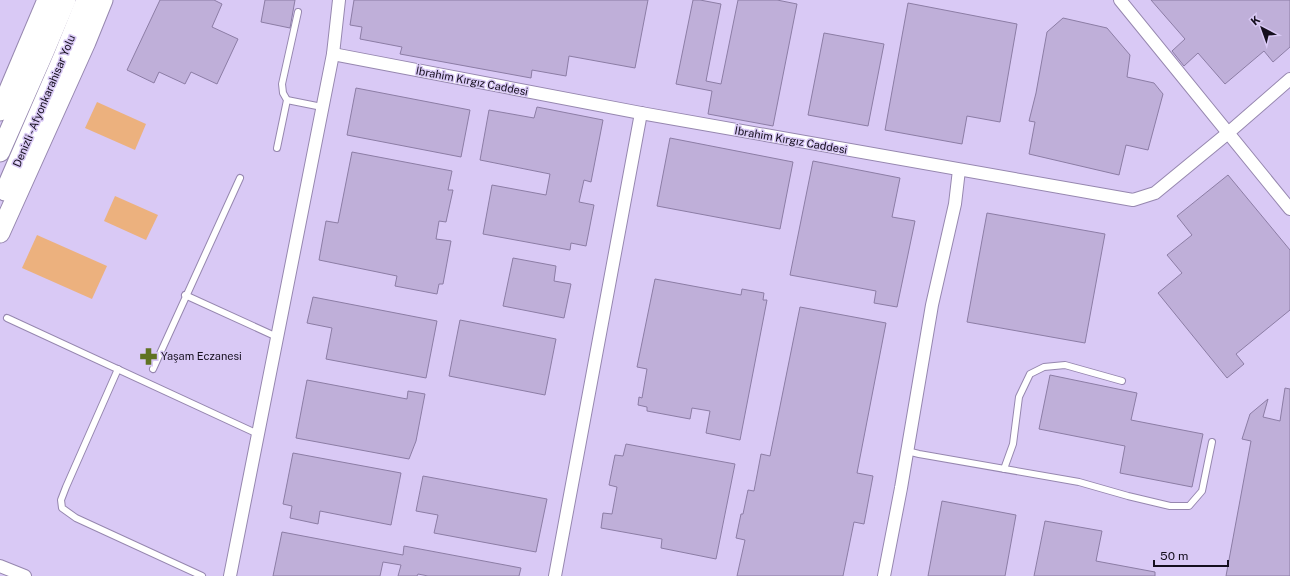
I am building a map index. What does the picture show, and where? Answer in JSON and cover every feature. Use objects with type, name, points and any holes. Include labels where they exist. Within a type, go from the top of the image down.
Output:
[{"type":"highway","points":[[0,111],[47,0]]},
{"type":"highway","points":[[0,152],[66,0]]},
{"type":"highway","name":"Denizli - Afyonkarahisar Yolu","points":[[0,201],[63,57],[86,0]]},
{"type":"highway","points":[[0,233],[86,42],[103,0]]},
{"type":"street","points":[[230,576],[333,54],[339,0]]},
{"type":"street","points":[[1120,0],[1290,209]]},
{"type":"street","name":"İbrahim Kırgız Caddesi","points":[[333,54],[641,113],[1132,200],[1155,193],[1228,133],[1290,79]]},
{"type":"street","points":[[555,576],[641,113]]},
{"type":"street","points":[[884,576],[932,305],[955,204],[959,170]]},
{"type":"street","points":[[0,566],[24,576]]},
{"type":"lane","points":[[298,12],[282,84],[282,93],[288,100],[322,107]]},
{"type":"lane","points":[[277,148],[288,100]]},
{"type":"lane","points":[[153,369],[240,178]]},
{"type":"lane","points":[[186,295],[277,337]]},
{"type":"lane","points":[[7,318],[258,434]]},
{"type":"lane","points":[[1004,469],[1013,444],[1019,397],[1030,374],[1044,367],[1065,365],[1122,380]]},
{"type":"lane","points":[[118,369],[66,487],[61,500],[62,508],[76,518],[202,576]]},
{"type":"lane","points":[[907,451],[1079,482],[1170,506],[1189,506],[1202,491],[1212,442]]},
{"type":"shaded area","points":[[97,102],[146,124],[135,150],[85,128]]},
{"type":"shaded area","points":[[115,196],[158,215],[146,240],[104,221]]},
{"type":"shaded area","points":[[37,235],[107,266],[92,299],[22,268]]},
{"type":"building","points":[[160,0],[214,0],[222,4],[212,27],[238,39],[217,84],[191,72],[185,84],[159,72],[154,83],[127,70]]},
{"type":"building","points":[[265,0],[295,0],[290,28],[261,22]]},
{"type":"building","points":[[354,0],[648,0],[635,68],[569,56],[566,76],[532,70],[531,78],[400,54],[402,47],[360,39],[362,27],[350,25]]},
{"type":"building","points":[[693,0],[721,4],[706,81],[721,84],[738,0],[777,0],[797,4],[773,126],[708,114],[712,91],[676,84]]},
{"type":"building","points":[[1151,0],[1290,0],[1290,47],[1273,62],[1264,51],[1225,84],[1198,53],[1184,66],[1172,51],[1185,39]]},
{"type":"building","points":[[908,3],[1017,24],[1000,122],[967,116],[962,144],[885,130]]},
{"type":"building","points":[[1063,18],[1107,28],[1130,55],[1127,77],[1154,83],[1163,94],[1148,150],[1126,145],[1119,175],[1029,154],[1035,122],[1029,121],[1036,93],[1047,32]]},
{"type":"building","points":[[824,33],[884,44],[868,126],[808,115]]},
{"type":"building","points":[[356,88],[470,110],[461,157],[347,135]]},
{"type":"building","points":[[537,107],[603,120],[591,182],[584,180],[579,202],[594,205],[586,246],[571,243],[570,250],[483,234],[492,185],[546,195],[550,174],[480,160],[489,110],[534,118]]},
{"type":"building","points":[[670,138],[793,162],[780,229],[657,206]]},
{"type":"building","points":[[352,152],[452,171],[448,190],[453,190],[446,222],[439,221],[436,239],[451,241],[443,284],[439,284],[437,294],[395,286],[397,276],[319,260],[326,221],[338,223]]},
{"type":"building","points":[[813,161],[900,178],[892,217],[915,221],[897,307],[874,303],[876,291],[790,275]]},
{"type":"building","points":[[1228,175],[1290,250],[1290,310],[1236,354],[1244,364],[1227,378],[1158,293],[1182,273],[1167,255],[1192,235],[1177,216]]},
{"type":"building","points":[[987,213],[1105,234],[1085,343],[967,322]]},
{"type":"building","points":[[513,258],[556,266],[554,281],[571,284],[564,318],[503,306]]},
{"type":"building","points":[[655,279],[741,295],[742,289],[764,293],[763,300],[767,300],[740,440],[706,433],[710,411],[692,408],[690,419],[647,411],[647,407],[638,405],[639,397],[642,398],[647,369],[637,367]]},
{"type":"building","points":[[313,297],[437,321],[426,378],[326,359],[332,328],[307,323]]},
{"type":"building","points":[[800,307],[886,323],[857,473],[873,476],[864,524],[854,522],[843,576],[737,576],[745,540],[736,538],[741,514],[743,514],[748,490],[754,491],[761,454],[770,456]]},
{"type":"building","points":[[460,320],[556,339],[545,395],[449,376]]},
{"type":"building","points":[[1050,375],[1137,393],[1131,420],[1203,434],[1192,487],[1120,473],[1125,446],[1039,429]]},
{"type":"building","points":[[307,380],[407,399],[408,391],[425,394],[416,441],[409,459],[296,438]]},
{"type":"building","points":[[1285,388],[1290,389],[1290,576],[1226,576],[1251,441],[1242,439],[1250,414],[1268,399],[1263,417],[1280,421]]},
{"type":"building","points":[[626,444],[735,464],[716,559],[661,548],[662,539],[601,528],[603,513],[612,514],[617,487],[609,485],[615,455],[623,456]]},
{"type":"building","points":[[293,453],[401,473],[391,525],[320,511],[318,524],[290,518],[292,506],[283,504]]},
{"type":"building","points":[[423,476],[547,499],[536,552],[434,533],[438,515],[416,511]]},
{"type":"building","points":[[942,501],[1016,515],[1005,576],[928,576]]},
{"type":"building","points":[[1045,521],[1102,531],[1096,561],[1155,572],[1155,576],[1034,576]]},
{"type":"building","points":[[282,532],[403,555],[404,546],[521,568],[519,576],[428,576],[418,574],[417,576],[398,576],[401,565],[383,562],[380,576],[273,576]]},
{"type":"place","name":"Yaşam Eczanesi","points":[[148,356]]}]
